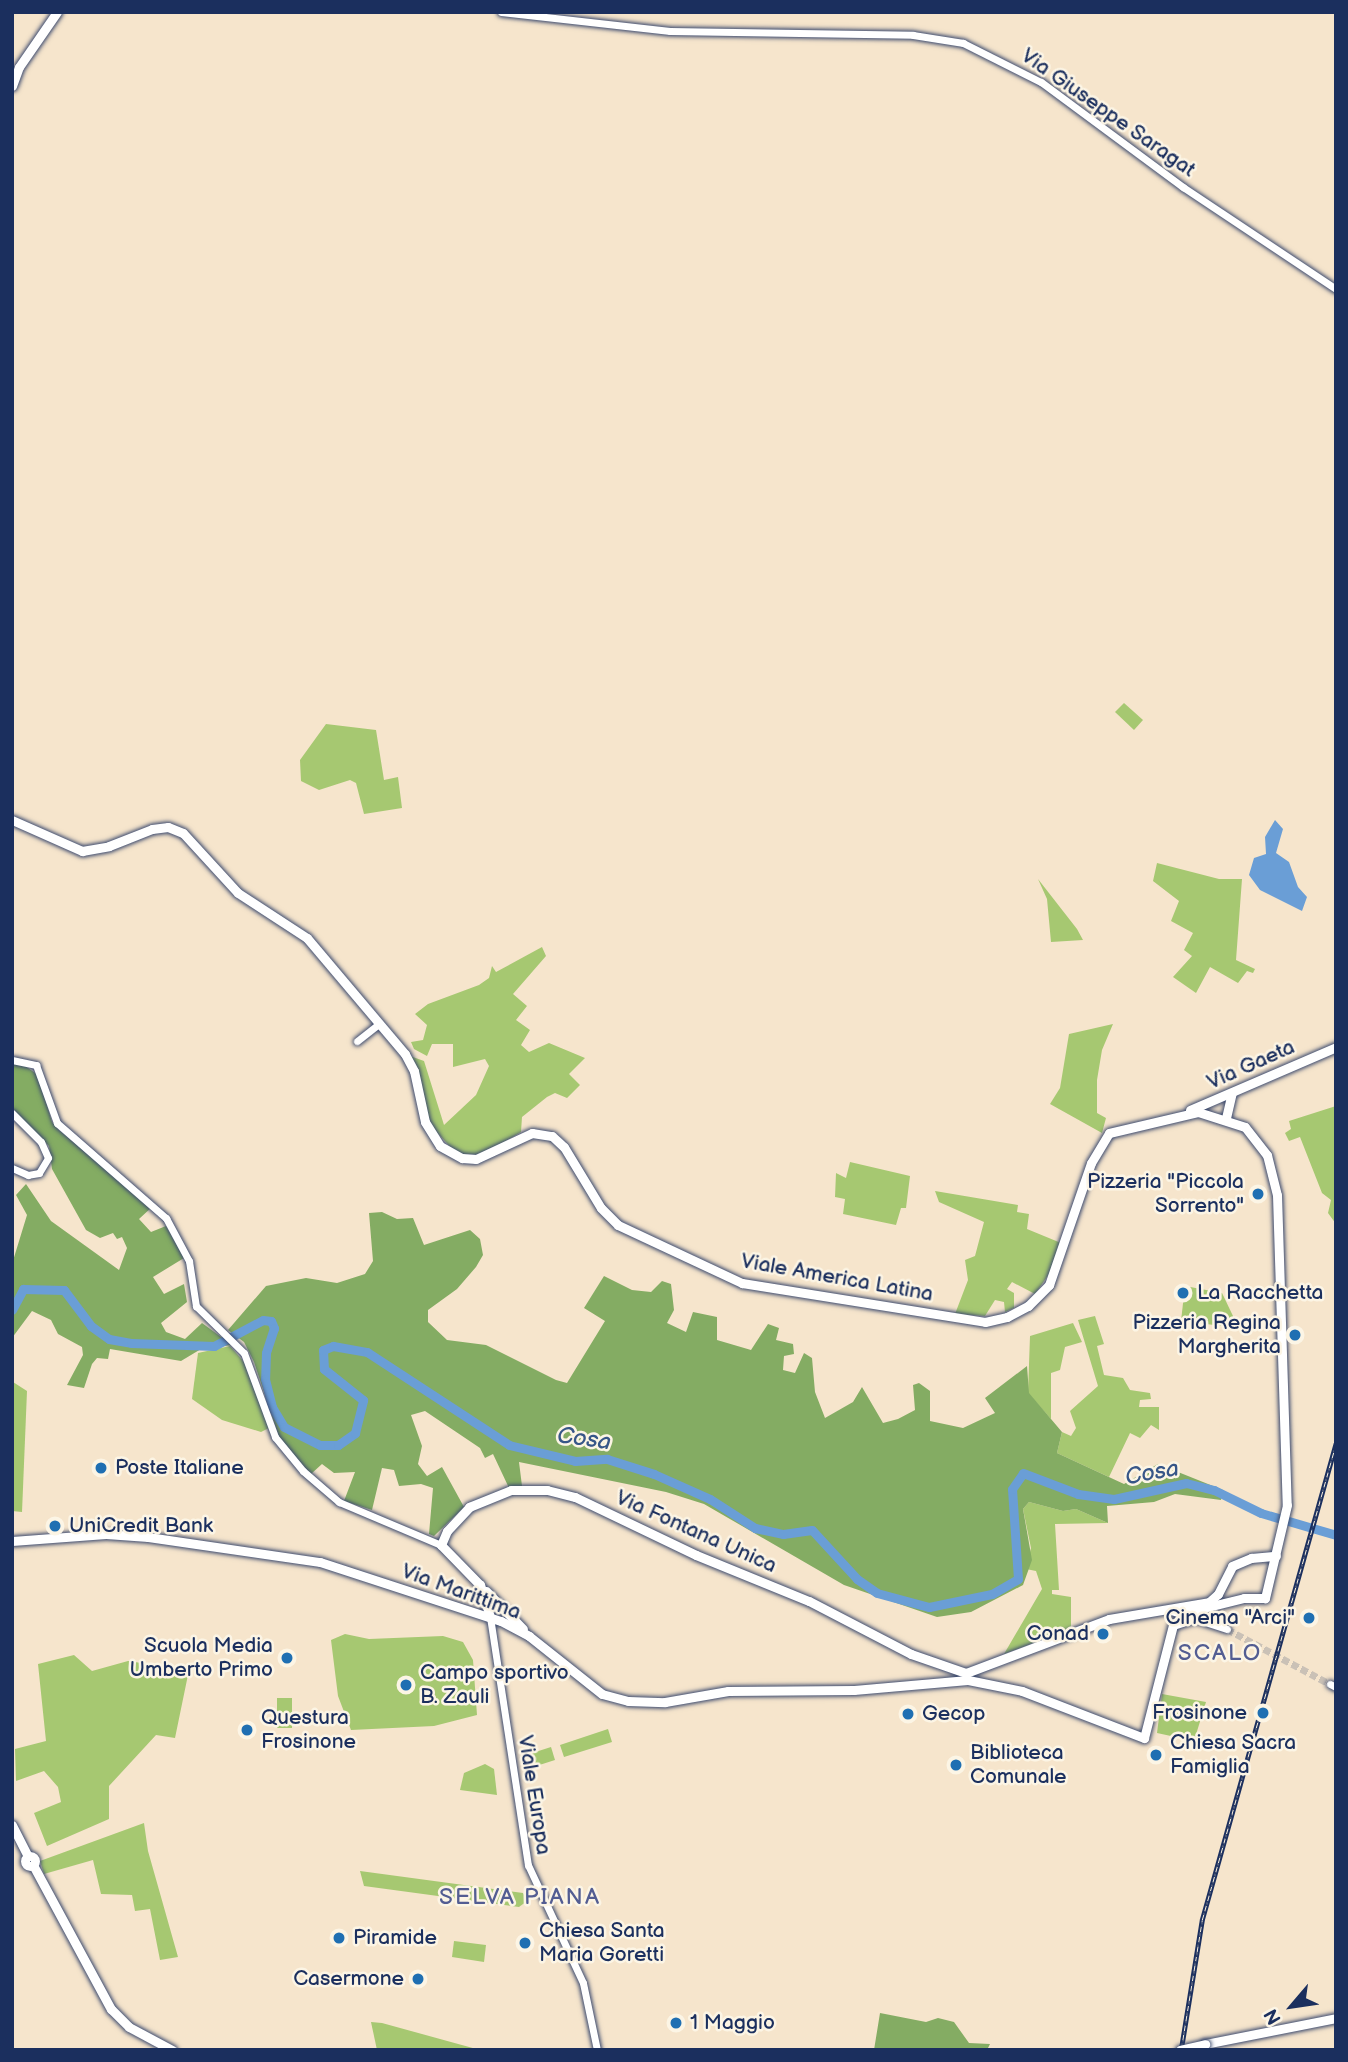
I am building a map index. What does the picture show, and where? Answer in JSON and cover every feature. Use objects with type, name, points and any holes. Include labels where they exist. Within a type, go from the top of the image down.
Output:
[{"type":"main road","points":[[12,86],[19,67],[57,12]]},
{"type":"main road","name":"Viale America Latina","points":[[12,820],[82,851],[108,846],[152,829],[176,829],[239,893],[307,939],[379,1024],[410,1062],[425,1122],[440,1146],[452,1154],[476,1159],[532,1133],[547,1134],[564,1147],[612,1220],[742,1283],[985,1322],[1018,1313],[1049,1285],[1091,1163],[1109,1133],[1180,1114],[1211,1113],[1226,1118],[1257,1141],[1275,1177],[1287,1505],[1265,1598],[1244,1598],[1174,1612]]},
{"type":"main road","name":"Via Gaeta","points":[[1180,1114],[1336,1046]]},
{"type":"main road","points":[[1226,1118],[1232,1093]]},
{"type":"main road","points":[[1211,1113],[1213,1101]]},
{"type":"main road","name":"Via Fontana Unica","points":[[441,1545],[457,1518],[476,1502],[511,1490],[558,1491],[696,1555],[809,1601],[942,1668]]},
{"type":"main road","name":"Via Marittima","points":[[12,1541],[106,1534],[223,1546],[320,1562],[491,1617],[529,1636],[602,1694],[628,1701],[665,1702],[728,1691],[854,1690],[963,1680],[987,1682],[1146,1738],[1173,1625]]},
{"type":"main road","points":[[441,1545],[529,1636]]},
{"type":"main road","points":[[942,1668],[970,1673],[1109,1619],[1174,1612],[1213,1600],[1226,1572],[1241,1560],[1276,1556]]},
{"type":"main road","points":[[480,1585],[491,1617]]},
{"type":"main road","points":[[1174,1612],[1173,1625],[1194,1618]]},
{"type":"main road","points":[[941,1681],[945,1676],[942,1668]]},
{"type":"main road","points":[[985,1669],[987,1682]]},
{"type":"main road","points":[[12,1825],[111,2009],[129,2027],[172,2050]]},
{"type":"main road","points":[[1180,2050],[1336,2018]]},
{"type":"street","name":"Via Giuseppe Saragat","points":[[501,12],[670,31],[913,35],[963,43],[1041,82],[1183,187],[1336,289]]},
{"type":"street","points":[[357,1041],[379,1024]]},
{"type":"street","points":[[12,1060],[27,1061],[39,1069],[51,1112],[66,1133],[155,1204],[188,1261],[192,1300],[244,1353],[275,1437],[321,1489],[339,1502],[441,1545]]},
{"type":"street","points":[[12,1113],[41,1142],[48,1158],[39,1172],[29,1175],[12,1168]]},
{"type":"street","points":[[1174,1612],[1227,1629]]},
{"type":"street","name":"Viale Europa","points":[[491,1617],[528,1865],[583,1983],[597,2050]]},
{"type":"green space","points":[[1124,703],[1143,720],[1134,730],[1115,712]]},
{"type":"green space","points":[[326,724],[376,730],[384,780],[398,777],[402,808],[364,814],[356,783],[350,780],[319,790],[301,781],[300,760]]},
{"type":"green space","points":[[1157,863],[1219,879],[1242,879],[1236,960],[1255,969],[1253,973],[1247,971],[1238,983],[1210,967],[1196,993],[1173,977],[1192,956],[1184,950],[1193,933],[1171,921],[1179,901],[1153,881]]},
{"type":"green space","points":[[1038,879],[1083,940],[1051,942],[1047,899]]},
{"type":"green space","points":[[542,947],[546,956],[513,994],[527,1006],[516,1020],[530,1030],[521,1045],[529,1052],[549,1043],[585,1058],[569,1074],[580,1085],[567,1098],[555,1093],[547,1097],[522,1117],[521,1132],[483,1155],[457,1154],[430,1125],[410,1056],[424,1061],[444,1125],[476,1095],[489,1066],[485,1059],[453,1067],[453,1044],[432,1044],[427,1056],[414,1049],[411,1042],[423,1040],[427,1025],[415,1014],[428,1004],[479,985],[489,978],[492,966],[496,972]]},
{"type":"green space","points":[[1113,1024],[1102,1050],[1097,1080],[1097,1113],[1106,1118],[1102,1133],[1050,1104],[1060,1088],[1069,1034]]},
{"type":"green space","points":[[21,1063],[38,1075],[52,1122],[152,1207],[139,1219],[151,1232],[166,1226],[184,1258],[153,1277],[164,1294],[184,1284],[187,1302],[161,1323],[166,1332],[185,1339],[202,1323],[232,1345],[201,1349],[181,1361],[110,1349],[108,1359],[97,1358],[92,1364],[84,1388],[67,1385],[83,1355],[82,1347],[58,1334],[51,1320],[32,1311],[12,1338],[12,1264],[27,1215],[16,1195],[26,1184],[51,1221],[119,1270],[127,1248],[122,1237],[117,1239],[113,1233],[100,1238],[86,1230],[52,1169],[49,1146],[12,1108],[12,1064]]},
{"type":"green space","points":[[1336,1106],[1336,1224],[1328,1213],[1331,1200],[1322,1193],[1300,1137],[1289,1141],[1285,1133],[1291,1129],[1289,1121]]},
{"type":"green space","points":[[850,1162],[910,1176],[906,1208],[901,1208],[896,1225],[843,1214],[845,1199],[835,1197],[836,1173],[846,1178]]},
{"type":"green space","points":[[935,1191],[1018,1205],[1017,1212],[1029,1214],[1027,1229],[1061,1243],[1049,1274],[1035,1294],[1012,1282],[1007,1289],[1014,1293],[1014,1308],[1005,1312],[1004,1302],[995,1300],[985,1316],[955,1314],[968,1280],[965,1260],[975,1256],[984,1222],[939,1202]]},
{"type":"green space","points":[[382,1212],[397,1219],[413,1218],[424,1245],[470,1230],[480,1239],[483,1255],[476,1267],[457,1289],[428,1310],[428,1322],[447,1340],[486,1345],[556,1380],[567,1383],[605,1321],[584,1308],[604,1276],[632,1290],[651,1292],[662,1281],[671,1284],[674,1310],[667,1323],[686,1332],[693,1312],[717,1317],[717,1340],[751,1350],[768,1324],[779,1328],[776,1340],[793,1344],[794,1354],[784,1356],[783,1370],[795,1373],[804,1353],[812,1358],[815,1392],[825,1418],[853,1402],[862,1387],[883,1423],[898,1419],[915,1410],[913,1385],[919,1383],[930,1391],[930,1421],[963,1428],[995,1413],[985,1398],[1027,1366],[1029,1393],[1062,1432],[1057,1453],[1124,1484],[1158,1464],[1223,1490],[1221,1500],[1175,1494],[1154,1502],[1107,1506],[1108,1523],[1076,1509],[1063,1511],[1029,1502],[1023,1509],[1032,1560],[1023,1585],[971,1612],[937,1617],[844,1585],[704,1504],[666,1492],[519,1462],[522,1486],[509,1488],[493,1454],[485,1458],[480,1448],[425,1411],[411,1415],[422,1446],[418,1464],[427,1476],[442,1467],[464,1507],[434,1536],[429,1534],[433,1488],[421,1484],[399,1486],[394,1470],[382,1468],[372,1510],[344,1501],[355,1472],[334,1473],[322,1464],[311,1474],[280,1440],[254,1362],[244,1342],[228,1330],[266,1286],[306,1278],[337,1283],[365,1274],[373,1261],[369,1213]]},
{"type":"green space","points":[[1185,1286],[1222,1293],[1233,1316],[1231,1327],[1181,1321]]},
{"type":"green space","points":[[1095,1316],[1104,1344],[1097,1346],[1104,1375],[1123,1378],[1130,1390],[1150,1393],[1151,1399],[1140,1400],[1139,1407],[1159,1407],[1159,1430],[1151,1425],[1140,1438],[1130,1433],[1109,1477],[1057,1453],[1062,1432],[1071,1436],[1076,1428],[1070,1411],[1098,1386],[1078,1320]]},
{"type":"green space","points":[[1073,1323],[1082,1342],[1065,1347],[1060,1370],[1051,1373],[1051,1419],[1028,1393],[1030,1336]]},
{"type":"green space","points":[[230,1346],[244,1362],[269,1428],[261,1432],[222,1420],[192,1399],[198,1353]]},
{"type":"green space","points":[[13,1382],[27,1391],[22,1512],[12,1511]]},
{"type":"green space","points":[[1029,1502],[1063,1511],[1076,1509],[1108,1523],[1055,1524],[1059,1590],[1052,1590],[1052,1594],[1071,1597],[1071,1629],[1004,1654],[1042,1589],[1036,1571],[1026,1569],[1031,1548],[1023,1509]]},
{"type":"green space","name":"Campo sportivo B. Zauli","points":[[345,1634],[369,1639],[443,1636],[463,1642],[473,1660],[477,1715],[434,1726],[351,1730],[338,1696],[331,1640]]},
{"type":"green space","points":[[74,1655],[92,1671],[128,1661],[189,1670],[175,1738],[156,1735],[109,1786],[109,1819],[47,1846],[34,1813],[61,1802],[58,1787],[44,1771],[16,1781],[15,1749],[46,1741],[38,1664]]},
{"type":"green space","points":[[1162,1694],[1206,1702],[1194,1741],[1157,1733]]},
{"type":"green space","points":[[277,1698],[292,1698],[292,1728],[277,1728]]},
{"type":"green space","points":[[608,1729],[612,1742],[564,1757],[560,1745]]},
{"type":"green space","points":[[551,1747],[555,1760],[530,1768],[526,1755]]},
{"type":"green space","points":[[485,1764],[494,1769],[497,1795],[460,1790],[464,1773]]},
{"type":"green space","points":[[144,1823],[148,1851],[178,1957],[160,1960],[150,1909],[135,1911],[132,1895],[101,1894],[93,1860],[44,1874],[40,1861]]},
{"type":"green space","points":[[360,1871],[523,1893],[527,1901],[519,1907],[364,1886]]},
{"type":"green space","points":[[454,1941],[486,1945],[484,1962],[452,1957]]},
{"type":"green space","points":[[880,2013],[926,2022],[938,2018],[954,2022],[969,2043],[990,2044],[987,2050],[874,2050]]},
{"type":"green space","points":[[371,2022],[382,2023],[480,2050],[377,2050]]},
{"type":"water","points":[[1275,820],[1283,829],[1276,853],[1289,862],[1298,887],[1307,897],[1302,911],[1260,890],[1249,875],[1254,858],[1266,854],[1265,837]]},
{"type":"waterway","name":"Cosa","points":[[12,1310],[23,1289],[64,1290],[91,1326],[109,1339],[131,1343],[214,1346],[263,1320],[271,1321],[274,1328],[266,1353],[265,1379],[272,1407],[284,1427],[320,1445],[338,1445],[355,1433],[363,1400],[324,1369],[323,1350],[333,1346],[367,1352],[509,1445],[575,1461],[607,1459],[654,1474],[710,1499],[755,1528],[783,1534],[812,1530],[857,1579],[877,1593],[929,1607],[992,1594],[1018,1579],[1012,1489],[1023,1473],[1078,1494],[1114,1499],[1186,1483],[1214,1490],[1261,1513],[1336,1535]]},
{"type":"tunnel","points":[[1227,1629],[1330,1684]]},
{"type":"railway","points":[[1181,2050],[1202,1920],[1336,1444]]},
{"type":"place","name":"Pizzeria \"Piccola Sorrento\"","points":[[1258,1194]]},
{"type":"place","name":"La Racchetta","points":[[1183,1293]]},
{"type":"place","name":"Pizzeria Regina Margherita","points":[[1295,1335]]},
{"type":"place","name":"Poste Italiane","points":[[101,1468]]},
{"type":"place","name":"UniCredit Bank","points":[[55,1526]]},
{"type":"place","name":"Cinema \"Arci\"","points":[[1309,1618]]},
{"type":"place","name":"Conad","points":[[1103,1634]]},
{"type":"place","name":"Scuola Media Umberto Primo","points":[[287,1658]]},
{"type":"place","name":"Campo sportivo B. Zauli","points":[[406,1685]]},
{"type":"place","name":"Frosinone","points":[[1263,1713]]},
{"type":"place","name":"Gecop","points":[[908,1714]]},
{"type":"place","name":"Questura Frosinone","points":[[247,1730]]},
{"type":"place","name":"Chiesa Sacra Famiglia","points":[[1156,1755]]},
{"type":"place","name":"Biblioteca Comunale","points":[[956,1765]]},
{"type":"place","name":"Piramide","points":[[339,1938]]},
{"type":"place","name":"Chiesa Santa Maria Goretti","points":[[525,1943]]},
{"type":"place","name":"Casermone","points":[[418,1979]]},
{"type":"place","name":"1 Maggio","points":[[676,2023]]},
{"type":"district","name":"SCALO","points":[[1220,1653]]},
{"type":"district","name":"SELVA PIANA","points":[[520,1897]]}]
